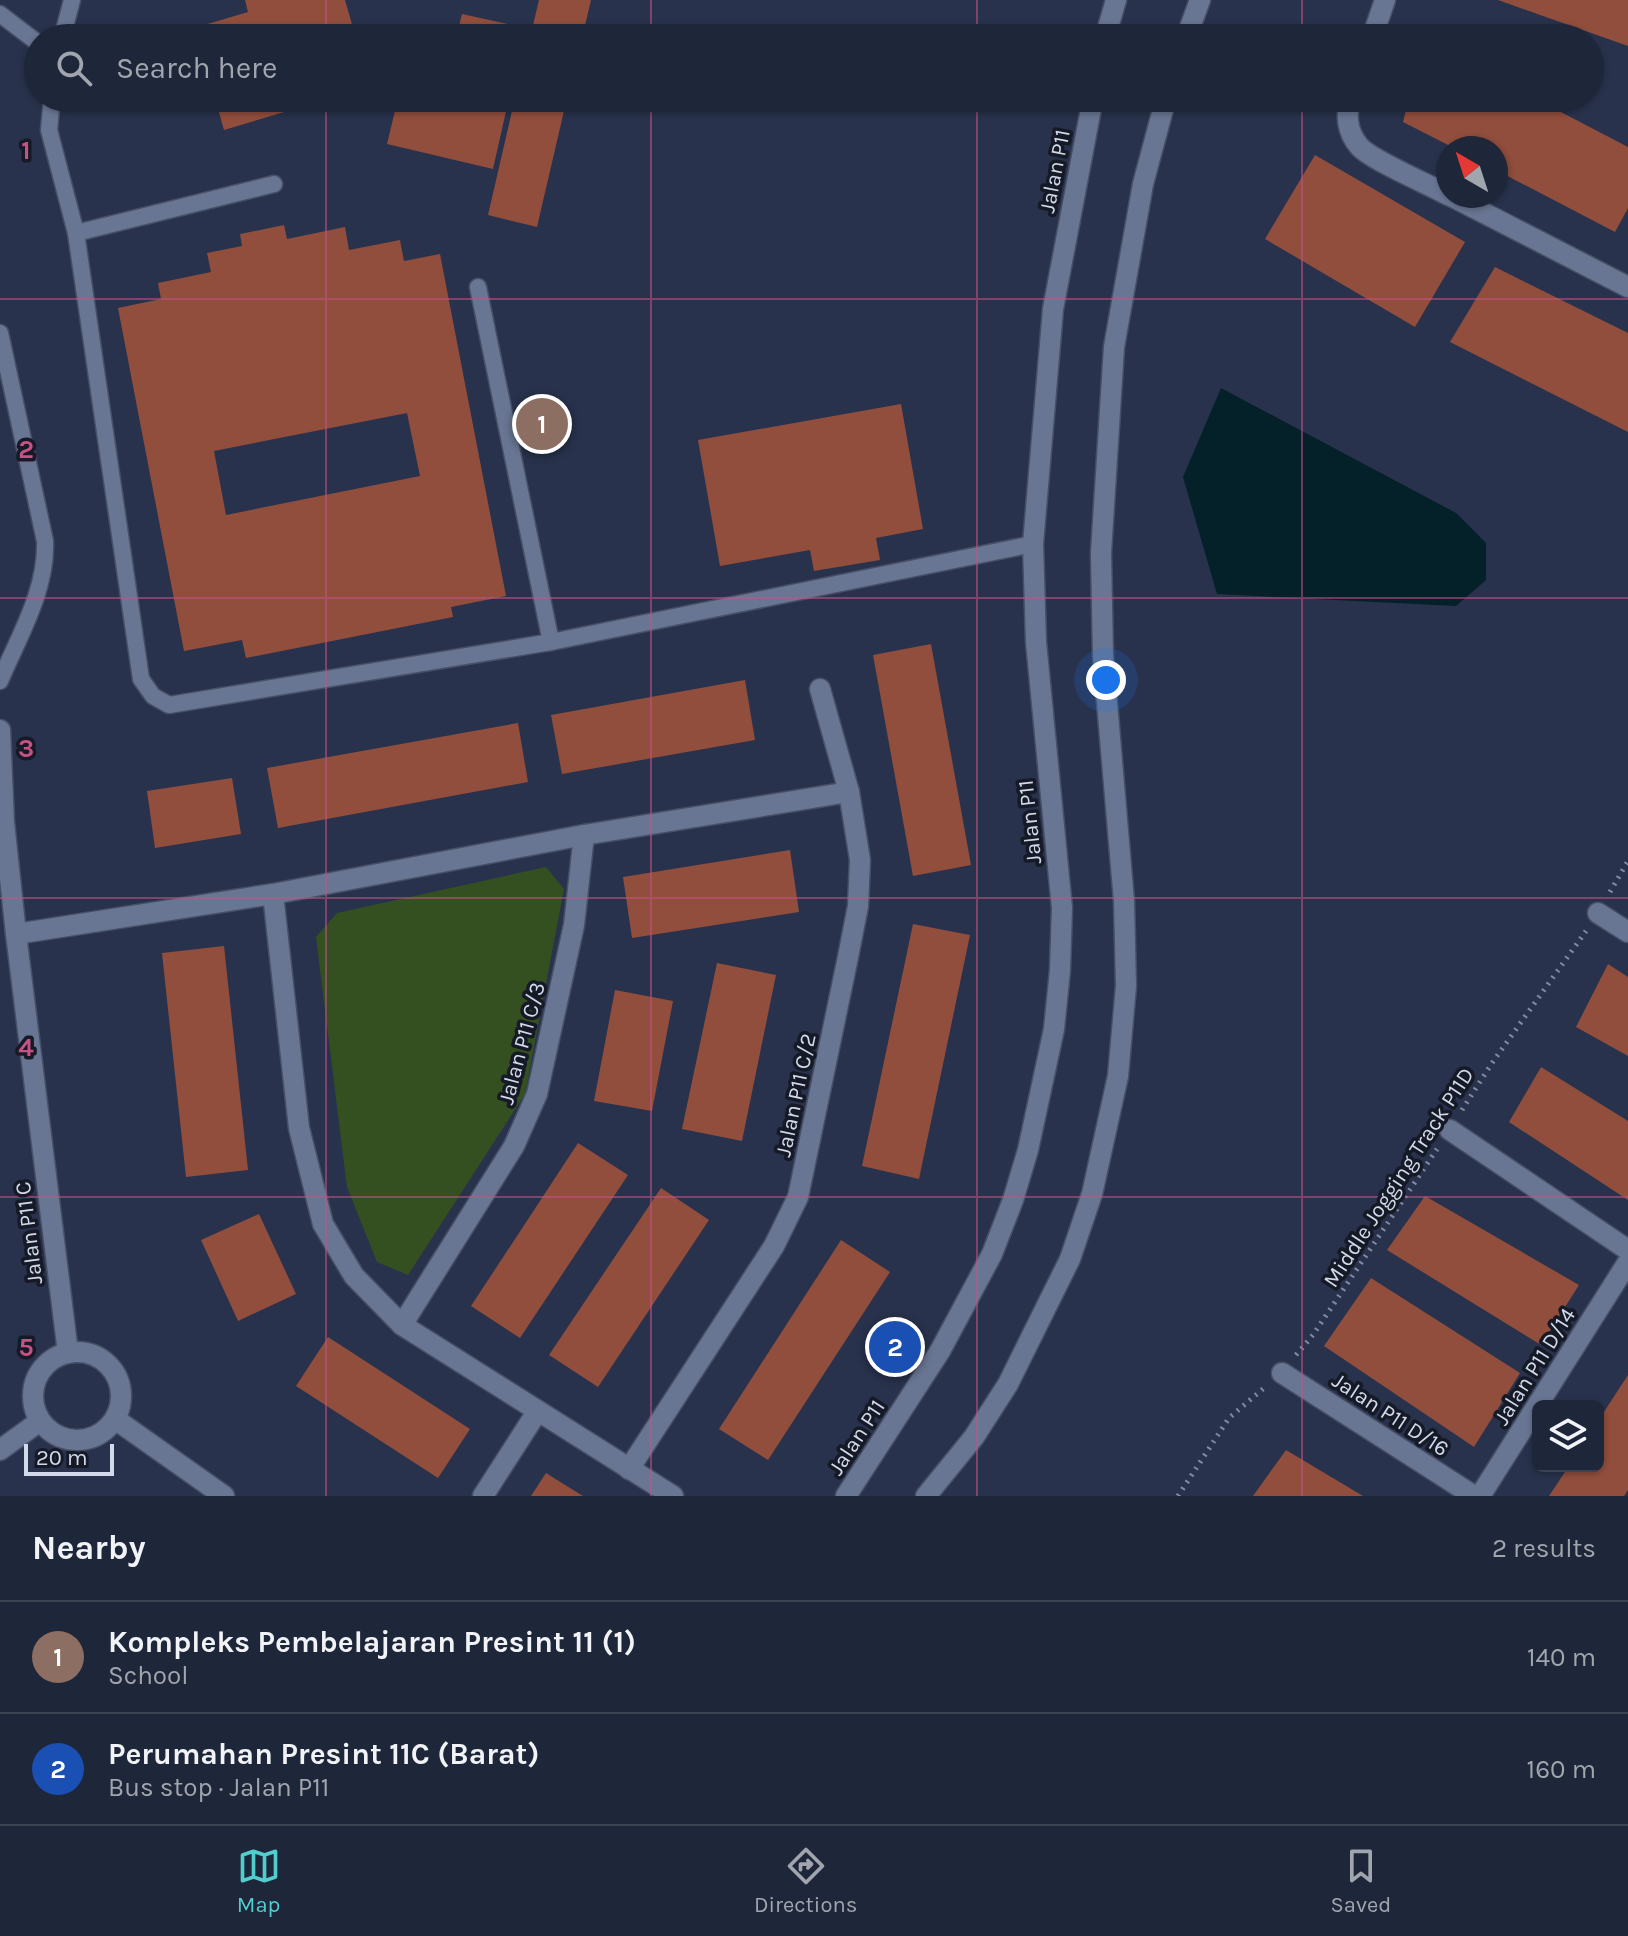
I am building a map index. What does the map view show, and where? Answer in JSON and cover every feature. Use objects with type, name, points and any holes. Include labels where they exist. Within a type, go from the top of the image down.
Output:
[{"type":"street","points":[[1109,24],[1116,0]]},
{"type":"street","points":[[1191,24],[1200,0]]},
{"type":"street","points":[[1377,24],[1385,0]]},
{"type":"street","name":"Jalan P11","points":[[846,1496],[940,1351],[992,1254],[1028,1150],[1054,1029],[1062,908],[1036,642],[1033,544],[1053,309],[1090,112]]},
{"type":"street","points":[[926,1496],[974,1437],[1008,1384],[1070,1259],[1092,1194],[1118,1076],[1126,986],[1124,901],[1103,656],[1101,553],[1114,347],[1143,184],[1162,112]]},
{"type":"street","points":[[1347,112],[1349,127],[1359,147],[1436,188]]},
{"type":"street","points":[[1474,208],[1628,287]]},
{"type":"street","name":"Jalan P11 C/2","points":[[629,1469],[774,1246],[798,1197],[858,906],[860,860],[849,792],[820,689]]},
{"type":"street","name":"Jalan P11 C","points":[[0,730],[2,818],[68,1353]]},
{"type":"street","points":[[16,934],[273,894],[584,835],[849,792]]},
{"type":"street","name":"Jalan P11 C/3","points":[[402,1325],[514,1146],[537,1094],[574,925],[584,835]]},
{"type":"street","points":[[273,894],[299,1128],[323,1224],[354,1276],[402,1325],[673,1496]]},
{"type":"street","points":[[1598,913],[1628,932]]},
{"type":"street","points":[[1450,1130],[1628,1250]]},
{"type":"street","name":"Jalan P11 D/14","points":[[1477,1496],[1628,1262]]},
{"type":"street","points":[[68,1353],[93,1355],[114,1372],[120,1384],[121,1398],[115,1419],[101,1433],[75,1440],[62,1437],[40,1421],[33,1394],[43,1369],[53,1359],[68,1353]]},
{"type":"street","name":"Jalan P11 D/16","points":[[1282,1373],[1477,1496]]},
{"type":"street","points":[[483,1496],[537,1412]]},
{"type":"street","points":[[115,1419],[224,1496]]},
{"type":"street","points":[[0,1450],[40,1421]]},
{"type":"lane","points":[[66,24],[72,0]]},
{"type":"lane","points":[[0,14],[24,32]]},
{"type":"lane","points":[[51,112],[49,130],[76,233],[141,679],[153,696],[169,705],[551,642],[1033,544]]},
{"type":"lane","points":[[76,233],[274,184]]},
{"type":"lane","points":[[478,287],[551,642]]},
{"type":"lane","points":[[0,333],[45,541],[46,558],[44,577],[0,681]]},
{"type":"path","name":"Middle Jogging Track P11D","points":[[1178,1496],[1229,1418],[1282,1373],[1313,1335],[1492,1063],[1598,913],[1628,861]]},
{"type":"green space","points":[[546,867],[564,889],[525,1094],[408,1275],[377,1262],[347,1187],[316,937],[337,913]]},
{"type":"water","points":[[1221,388],[1456,513],[1486,543],[1486,580],[1456,606],[1217,594],[1183,477]]},
{"type":"building","points":[[245,0],[345,0],[352,24],[208,24],[248,12]]},
{"type":"building","points":[[539,0],[591,0],[585,24],[533,24]]},
{"type":"building","points":[[1498,0],[1628,0],[1628,46],[1604,38],[1604,24],[1566,24]]},
{"type":"building","points":[[462,14],[508,24],[460,24]]},
{"type":"building","points":[[219,112],[284,112],[224,130]]},
{"type":"building","points":[[395,112],[506,112],[493,169],[387,144]]},
{"type":"building","points":[[512,112],[564,112],[537,227],[488,215]]},
{"type":"building","points":[[1406,112],[1561,112],[1628,147],[1628,208],[1615,232],[1508,176],[1508,136],[1436,136],[1436,139],[1403,122]]},
{"type":"building","points":[[1315,155],[1465,242],[1415,327],[1265,239]]},
{"type":"building","points":[[284,225],[287,239],[345,227],[349,250],[400,240],[404,261],[440,254],[506,596],[451,607],[453,617],[246,658],[242,640],[184,651],[118,308],[161,299],[158,283],[211,272],[207,253],[242,246],[240,234]],"holes":[[[407,413],[420,476],[226,515],[214,451]]]},
{"type":"building","points":[[1495,267],[1628,333],[1628,432],[1450,342]]},
{"type":"building","points":[[901,404],[923,529],[876,538],[880,560],[814,571],[810,550],[720,566],[698,440]]},
{"type":"building","points":[[931,644],[971,865],[913,876],[873,655]]},
{"type":"building","points":[[745,680],[755,740],[562,774],[551,715]]},
{"type":"building","points":[[518,723],[528,782],[278,828],[267,768]]},
{"type":"building","points":[[232,778],[241,834],[155,848],[147,791]]},
{"type":"building","points":[[790,850],[799,912],[632,938],[623,877]]},
{"type":"building","points":[[913,924],[970,935],[919,1179],[862,1166]]},
{"type":"building","points":[[224,946],[248,1170],[186,1177],[162,953]]},
{"type":"building","points":[[717,963],[776,975],[742,1141],[682,1129]]},
{"type":"building","points":[[1608,964],[1628,977],[1628,1056],[1576,1027]]},
{"type":"building","points":[[615,990],[673,1001],[652,1111],[594,1101]]},
{"type":"building","points":[[1541,1067],[1628,1121],[1628,1200],[1509,1122]]},
{"type":"building","points":[[578,1143],[628,1175],[520,1338],[471,1306]]},
{"type":"building","points":[[661,1188],[709,1220],[598,1387],[549,1355]]},
{"type":"building","points":[[1425,1196],[1579,1285],[1541,1345],[1387,1250]]},
{"type":"building","points":[[259,1214],[296,1294],[238,1321],[201,1240]]},
{"type":"building","points":[[841,1240],[890,1272],[768,1460],[719,1429]]},
{"type":"building","points":[[1371,1278],[1520,1373],[1474,1447],[1324,1346]]},
{"type":"building","points":[[328,1337],[470,1429],[438,1478],[296,1386]]},
{"type":"building","points":[[1628,1375],[1628,1490],[1624,1496],[1549,1496],[1565,1472],[1604,1472],[1604,1412]]},
{"type":"building","points":[[1286,1450],[1363,1496],[1253,1496]]},
{"type":"building","points":[[546,1473],[570,1488],[583,1496],[531,1496]]},
{"type":"place","name":"Kompleks Pembelajaran Presint 11 (1)","points":[[542,424]]},
{"type":"place","name":"Perumahan Presint 11C (Barat)","points":[[895,1347]]}]
